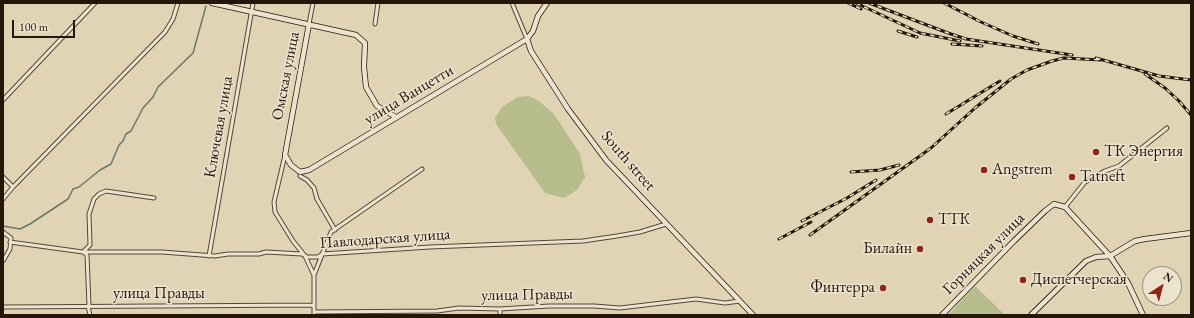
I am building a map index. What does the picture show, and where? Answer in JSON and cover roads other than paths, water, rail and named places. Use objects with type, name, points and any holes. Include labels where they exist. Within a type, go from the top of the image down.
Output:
[{"type":"street","points":[[3,100],[95,3]]},
{"type":"street","points":[[3,199],[165,32],[173,19],[178,3]]},
{"type":"street","points":[[212,3],[356,35],[365,43],[364,67],[366,87],[377,106],[396,117]]},
{"type":"street","name":"Ключевая улица","points":[[209,256],[253,3]]},
{"type":"street","name":"Омская улица","points":[[313,3],[285,155],[274,202],[275,212],[293,242],[305,256],[314,275]]},
{"type":"street","points":[[375,24],[378,3]]},
{"type":"street","name":"South street","points":[[512,3],[531,50],[568,109],[606,160],[753,315]]},
{"type":"street","points":[[526,39],[532,31],[538,16],[547,3]]},
{"type":"street","name":"улица Ванцетти","points":[[285,155],[290,166],[300,172],[309,170],[526,39]]},
{"type":"street","points":[[1143,315],[1128,283],[1110,256],[1065,207],[1085,182],[1105,171],[1119,166],[1167,128]]},
{"type":"street","points":[[314,313],[314,275],[331,232],[422,169]]},
{"type":"street","points":[[300,176],[307,180],[314,188],[317,199],[335,230]]},
{"type":"street","points":[[3,177],[13,187]]},
{"type":"street","points":[[90,315],[87,255],[83,252],[90,245],[89,214],[94,199],[106,190],[154,198]]},
{"type":"street","name":"Горняцкая улица","points":[[942,315],[985,269],[1045,211],[1054,204],[1065,207]]},
{"type":"street","name":"Павлодарская улица","points":[[10,242],[83,252],[162,252],[209,256],[228,254],[259,254],[266,252],[302,254],[307,257],[318,257],[322,254],[430,247],[583,241],[632,233],[666,224]]},
{"type":"street","points":[[3,232],[11,238],[10,248],[3,261]]},
{"type":"street","points":[[1031,315],[1086,261],[1096,257],[1110,256],[1135,241],[1145,238],[1191,233]]},
{"type":"street","name":"улица Правды","points":[[314,313],[437,311],[459,308],[500,309],[564,306],[620,308],[696,300],[725,303],[740,301]]},
{"type":"street","name":"улица Правды","points":[[3,307],[314,305]]},
{"type":"street","points":[[500,309],[500,315]]},
{"type":"waterway","points":[[3,226],[20,229],[30,224],[68,199],[73,189],[79,187],[100,170],[111,164],[119,145],[123,141],[126,134],[131,131],[143,108],[153,97],[158,87],[193,53],[206,6]]},
{"type":"railway","points":[[848,3],[861,9]]},
{"type":"railway","points":[[856,3],[920,33],[960,41]]},
{"type":"railway","points":[[869,3],[966,39],[1072,55]]},
{"type":"railway","points":[[944,3],[1013,36],[1038,44]]},
{"type":"railway","points":[[898,31],[917,37]]},
{"type":"railway","points":[[952,44],[982,46]]},
{"type":"railway","points":[[810,235],[931,148],[975,108],[1011,79],[1027,70],[1064,58],[1101,60]]},
{"type":"railway","points":[[1096,58],[1159,76],[1191,80]]},
{"type":"railway","points":[[1145,74],[1165,88],[1191,115]]},
{"type":"railway","points":[[946,114],[1000,81]]},
{"type":"railway","points":[[851,172],[880,170],[899,165]]},
{"type":"railway","points":[[802,221],[847,198],[876,180]]},
{"type":"railway","points":[[779,239],[811,222]]},
{"type":"place","name":"ТК Энергия","points":[[1096,152]]},
{"type":"place","name":"Angstrem","points":[[984,170]]},
{"type":"place","name":"Tatneft","points":[[1072,177]]},
{"type":"place","name":"ТТК","points":[[930,220]]},
{"type":"place","name":"Билайн","points":[[920,249]]},
{"type":"place","name":"Диспетчерская","points":[[1023,280]]},
{"type":"place","name":"Финтерра","points":[[883,288]]}]
